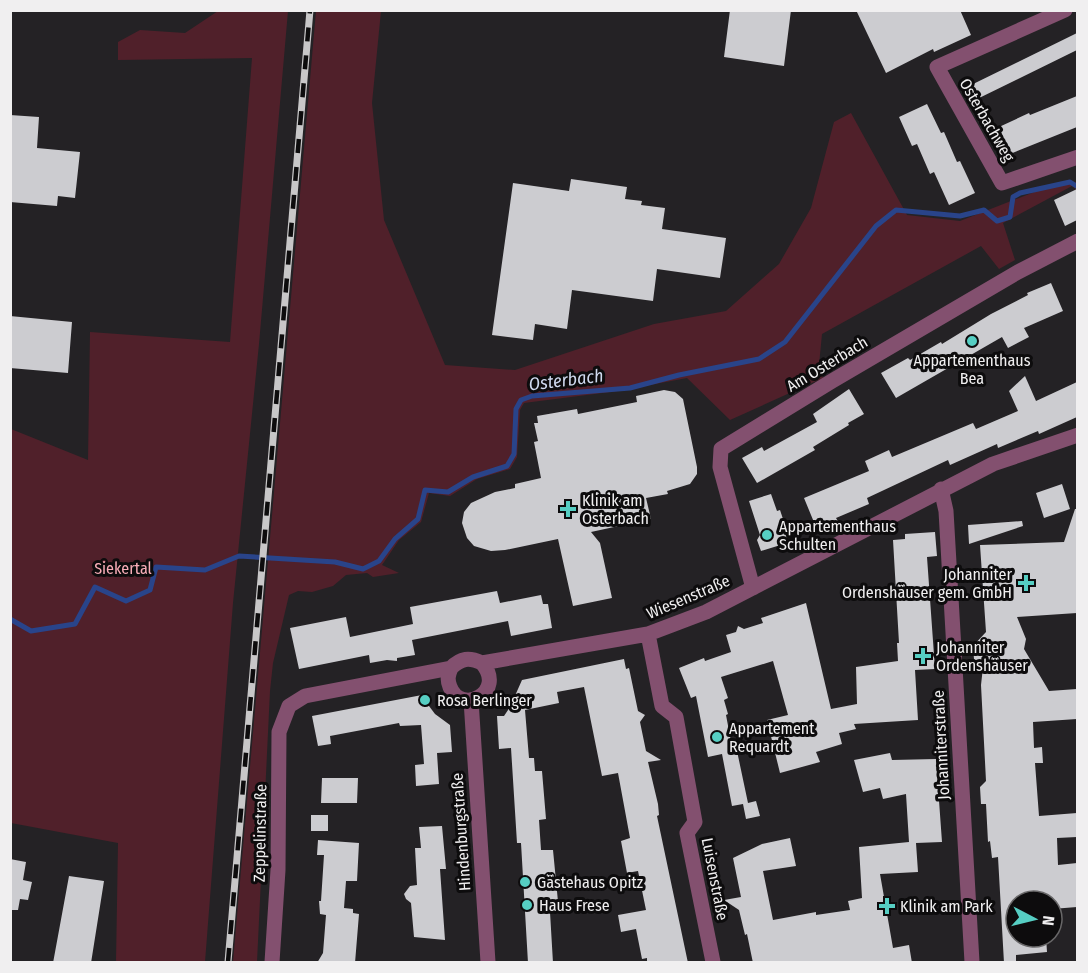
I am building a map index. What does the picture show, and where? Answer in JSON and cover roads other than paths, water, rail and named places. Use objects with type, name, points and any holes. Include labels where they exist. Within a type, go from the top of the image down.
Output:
[{"type":"street","points":[[1032,17],[1065,10]]},
{"type":"street","name":"Osterbachweg","points":[[1032,17],[937,67],[1002,183],[1077,157]]},
{"type":"street","name":"Am Osterbach","points":[[753,588],[720,467],[721,449],[1018,272],[1077,241]]},
{"type":"street","name":"Wiesenstraße","points":[[289,706],[305,696],[451,668],[467,658],[473,658],[482,663],[648,634],[706,612],[993,464],[1077,435]]},
{"type":"street","name":"Johanniterstraße","points":[[941,489],[946,511],[972,963]]},
{"type":"street","name":"Luisenstraße","points":[[648,634],[662,706],[676,717],[695,822],[687,832],[713,963]]},
{"type":"street","points":[[451,668],[448,681],[451,690],[462,699],[471,700],[479,698],[489,685],[490,677],[487,668],[482,663]]},
{"type":"street","name":"Hindenburgstraße","points":[[471,700],[488,963]]},
{"type":"street","name":"Zeppelinstraße","points":[[272,963],[278,870],[279,732],[289,706]]},
{"type":"waterway","name":"Osterbach","points":[[10,619],[31,631],[75,624],[95,587],[126,601],[150,590],[156,567],[205,570],[239,556],[335,562],[363,569],[379,561],[395,539],[418,519],[425,490],[448,492],[473,477],[507,466],[514,454],[516,409],[521,400],[532,396],[630,388],[679,375],[759,359],[785,342],[876,226],[896,210],[960,216],[984,210],[997,221],[1010,217],[1013,197],[1020,193],[1070,182],[1078,187]]},
{"type":"railway","points":[[228,962],[310,10]]},
{"type":"place","name":"Appartementhaus Bea","points":[[972,341]]},
{"type":"place","name":"Klinik am Osterbach","points":[[568,509]]},
{"type":"place","name":"Appartementhaus Schulten","points":[[767,535]]},
{"type":"place","name":"Johanniter Ordenshäuser gem. GmbH","points":[[1026,583]]},
{"type":"place","name":"Johanniter Ordenshäuser","points":[[923,656]]},
{"type":"place","name":"Rosa Berlinger","points":[[425,700]]},
{"type":"place","name":"Appartement Requardt","points":[[717,737]]},
{"type":"place","name":"Gästehaus Opitz","points":[[525,882]]},
{"type":"place","name":"Haus Frese","points":[[527,905]]},
{"type":"place","name":"Klinik am Park","points":[[887,906]]},
{"type":"park label","name":"Siekertal","points":[[123,568]]}]
